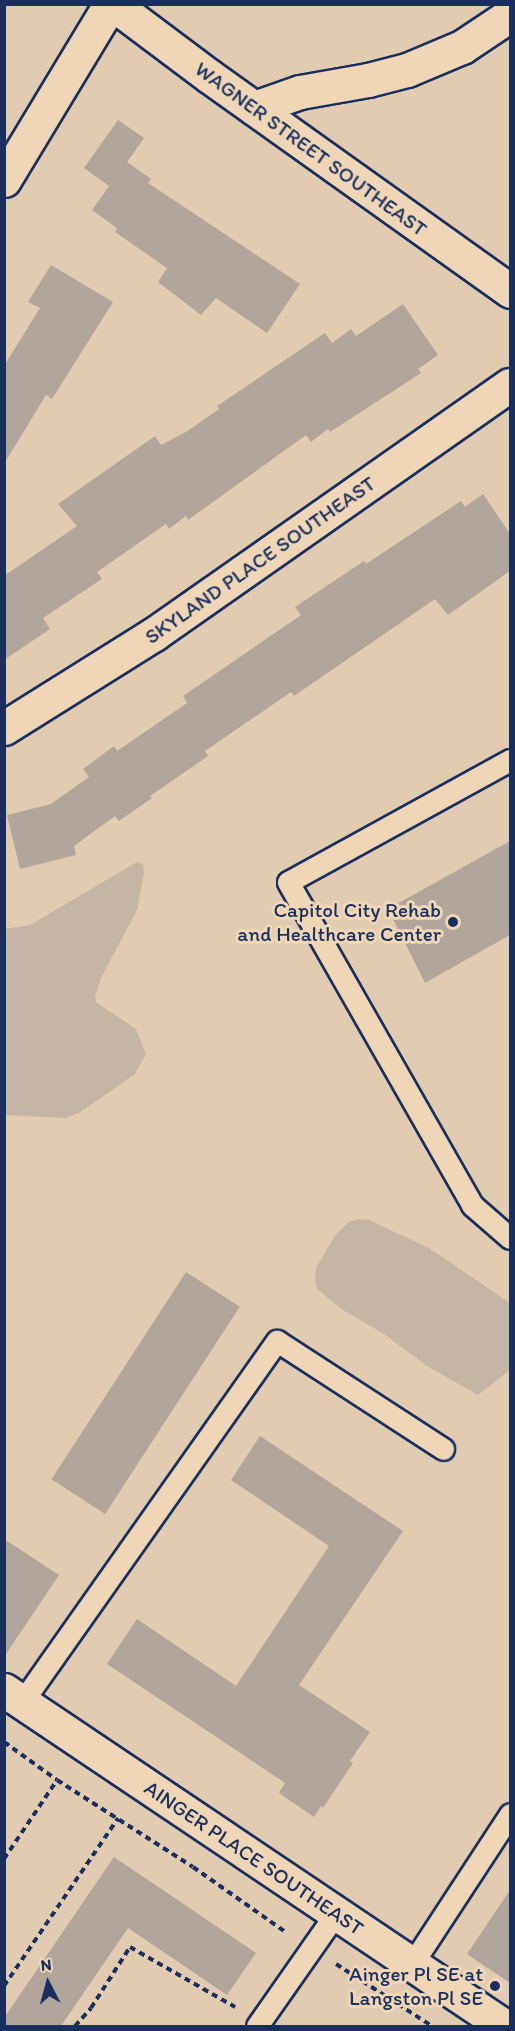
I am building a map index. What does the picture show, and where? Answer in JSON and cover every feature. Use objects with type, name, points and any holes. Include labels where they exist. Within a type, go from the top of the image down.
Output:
[{"type":"street","name":"WAGNER STREET SOUTHEAST","points":[[112,4],[510,291]]},
{"type":"street","points":[[4,180],[112,4]]},
{"type":"street","points":[[254,108],[300,92],[369,80],[407,70],[462,47],[510,15]]},
{"type":"street","name":"SKYLAND PLACE SOUTHEAST","points":[[4,728],[154,634],[510,386]]},
{"type":"street","name":"AINGER PLACE SOUTHEAST","points":[[13,1696],[504,2026]]},
{"type":"lane","points":[[510,760],[288,882],[472,1205],[510,1238]]},
{"type":"lane","points":[[13,1696],[277,1341],[443,1449]]},
{"type":"lane","points":[[412,1964],[510,1814]]},
{"type":"lane","points":[[257,2026],[336,1913]]},
{"type":"path","points":[[4,1742],[57,1780],[193,1867],[310,1949]]},
{"type":"path","points":[[4,1859],[57,1780]]},
{"type":"path","points":[[4,1986],[118,1818]]},
{"type":"path","points":[[75,2026],[91,2008],[130,1947],[239,2010]]},
{"type":"path","points":[[333,1962],[432,2026]]},
{"type":"shaded area","points":[[137,862],[143,864],[144,873],[137,910],[102,976],[95,996],[96,1002],[136,1029],[146,1054],[135,1074],[79,1113],[65,1118],[5,1115],[5,929],[30,925]]},
{"type":"shaded area","points":[[359,1219],[369,1220],[429,1248],[510,1303],[510,1370],[478,1395],[427,1366],[384,1334],[343,1310],[318,1290],[315,1281],[316,1268],[336,1234],[349,1222]]},
{"type":"building","points":[[118,120],[144,138],[127,162],[151,179],[148,183],[300,284],[267,333],[216,298],[201,315],[158,282],[167,268],[115,232],[117,228],[92,210],[109,186],[84,168]]},
{"type":"building","points":[[51,265],[113,302],[52,399],[46,395],[4,464],[4,366],[40,308],[28,302]]},
{"type":"building","points":[[403,304],[438,355],[418,369],[421,373],[330,432],[328,429],[311,442],[306,435],[188,520],[186,516],[169,529],[166,524],[97,572],[102,579],[43,618],[50,629],[4,660],[4,576],[77,526],[58,504],[155,436],[161,445],[186,432],[219,409],[217,406],[325,333],[332,343],[351,329],[356,336]]},
{"type":"building","points":[[483,494],[510,534],[510,571],[448,615],[435,599],[294,696],[291,692],[205,751],[208,756],[150,796],[152,798],[119,821],[115,816],[74,846],[76,855],[20,869],[7,815],[51,804],[89,777],[83,769],[114,746],[117,751],[187,703],[183,696],[301,615],[295,607],[364,561],[366,564],[461,501],[465,507]]},
{"type":"building","name":"Capitol City Rehab and Healthcare Center","points":[[510,841],[510,935],[425,983],[388,909]]},
{"type":"building","points":[[186,1272],[240,1307],[105,1514],[51,1479]]},
{"type":"building","points":[[260,1436],[403,1531],[299,1685],[370,1732],[350,1761],[353,1763],[323,1808],[321,1806],[314,1817],[279,1793],[285,1783],[107,1664],[137,1619],[236,1686],[329,1546],[231,1480]]},
{"type":"building","points":[[4,1539],[59,1575],[4,1657]]},
{"type":"building","points":[[114,1857],[256,1953],[227,1995],[128,1928],[61,2026],[4,2026],[4,2018]]},
{"type":"building","points":[[510,1890],[510,1983],[467,1954]]},
{"type":"place","name":"Capitol City Rehab and Healthcare Center","points":[[453,922]]},
{"type":"place","name":"Ainger Pl SE at Langston Pl SE","points":[[495,1986]]}]
